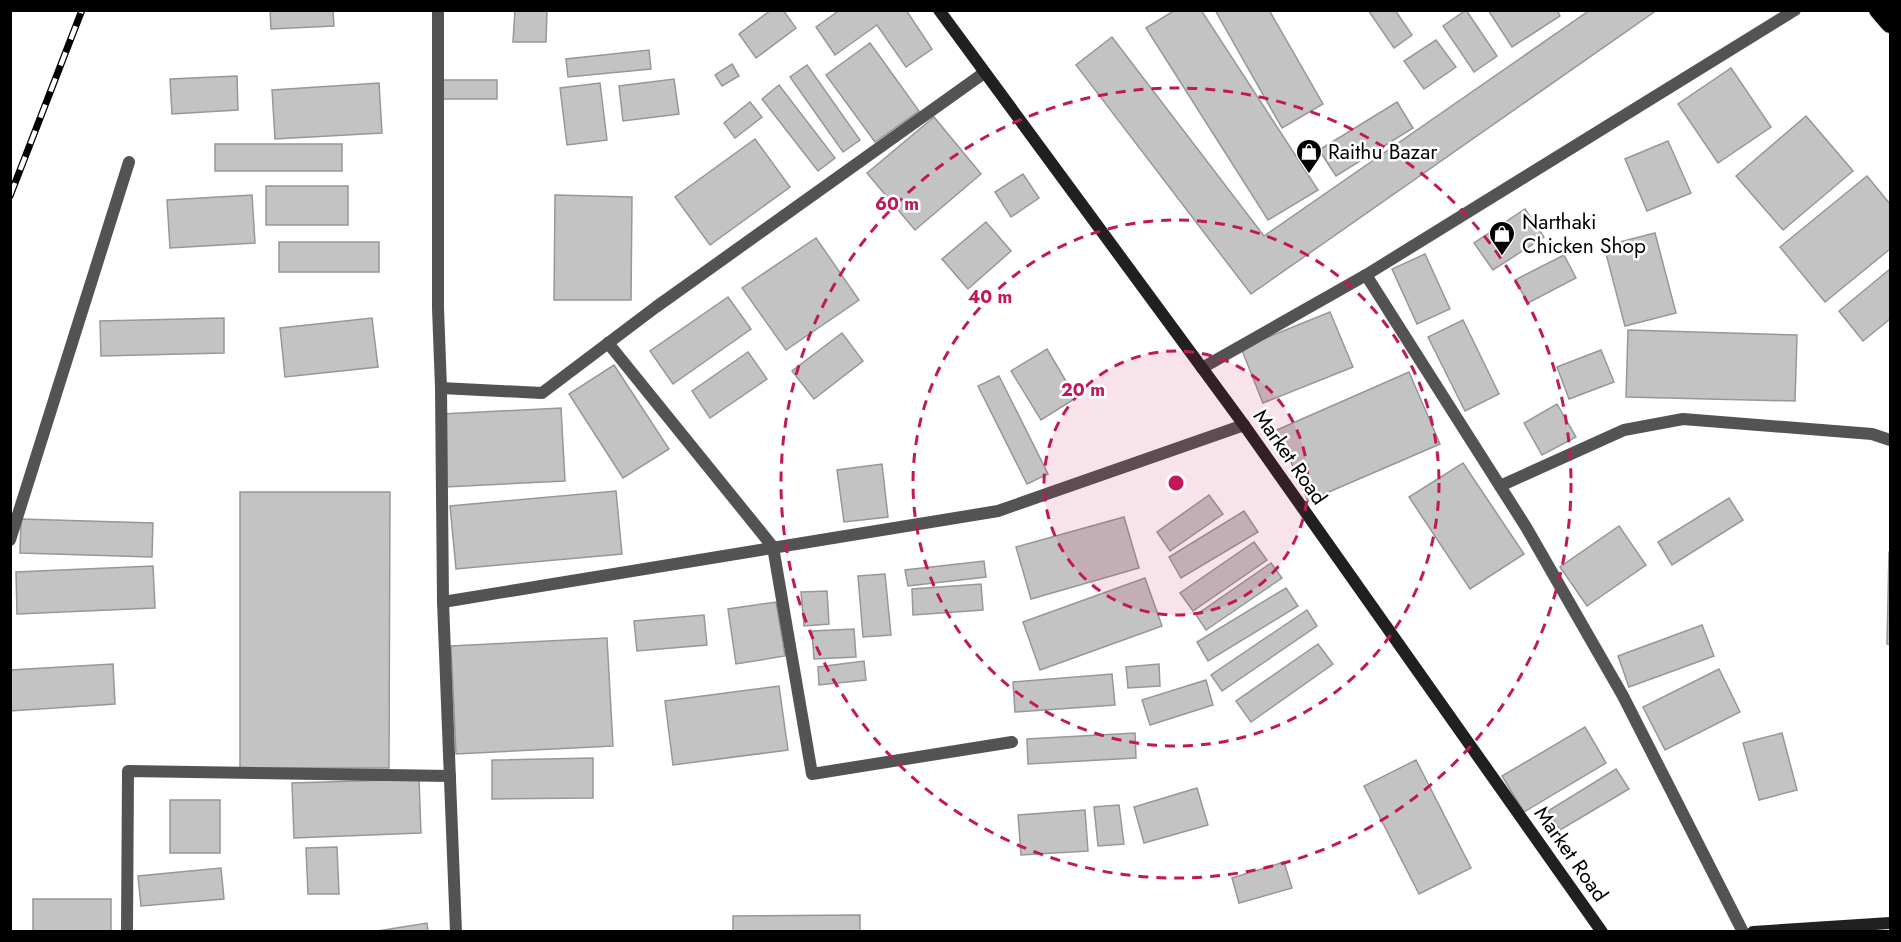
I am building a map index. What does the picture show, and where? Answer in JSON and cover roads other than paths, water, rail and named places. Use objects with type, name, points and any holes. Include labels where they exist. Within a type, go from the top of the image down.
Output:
[{"type":"highway","points":[[1878,10],[1890,24]]},
{"type":"street","points":[[438,10],[438,308],[443,602],[456,932]]},
{"type":"street","name":"Market Road","points":[[939,10],[1244,425],[1602,932]]},
{"type":"street","points":[[1202,368],[1366,276],[1795,10]]},
{"type":"street","points":[[441,388],[542,393],[984,73]]},
{"type":"street","points":[[10,540],[129,162]]},
{"type":"street","points":[[1366,276],[1526,527],[1623,696],[1743,932]]},
{"type":"street","points":[[608,343],[773,547],[812,774],[1012,742]]},
{"type":"street","points":[[1500,486],[1624,430],[1683,419],[1872,434],[1890,440]]},
{"type":"street","points":[[443,602],[998,511],[1244,425]]},
{"type":"street","points":[[127,932],[128,771],[450,776]]},
{"type":"street","points":[[1753,932],[1890,923]]},
{"type":"railway","points":[[10,196],[82,10]]},
{"type":"place","name":"Raithu Bazar","points":[[1309,175]]},
{"type":"place","name":"Narthaki Chicken Shop","points":[[1502,257]]}]
